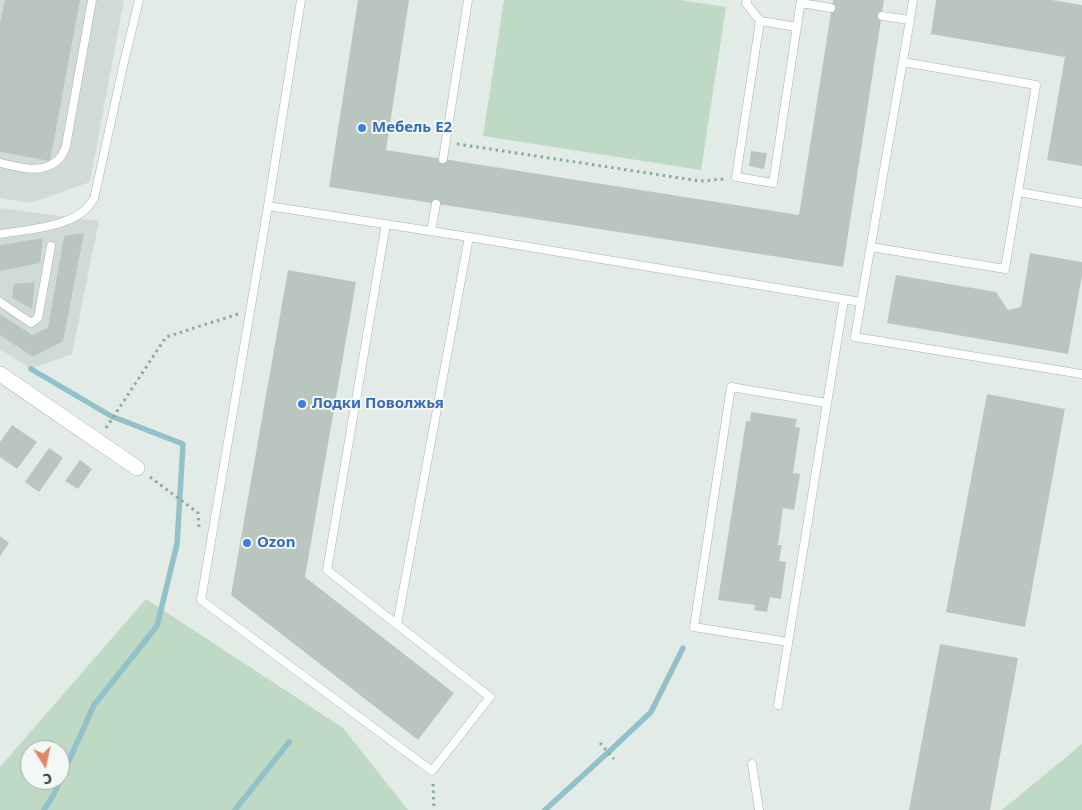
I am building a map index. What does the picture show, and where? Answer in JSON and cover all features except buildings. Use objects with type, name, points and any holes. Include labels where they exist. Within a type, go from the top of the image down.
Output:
[{"type":"street","points":[[0,374],[138,468]]},
{"type":"lane","points":[[0,163],[29,169],[46,168],[60,159],[66,146],[92,0]]},
{"type":"lane","points":[[0,234],[64,222],[86,209],[94,199],[139,0]]},
{"type":"lane","points":[[301,0],[201,600],[432,771],[490,697],[327,570],[386,224]]},
{"type":"lane","points":[[443,159],[468,0]]},
{"type":"lane","points":[[747,0],[746,3],[760,21],[797,27]]},
{"type":"lane","points":[[914,0],[856,337],[1082,374]]},
{"type":"lane","points":[[760,21],[736,177],[773,183],[801,2],[831,8]]},
{"type":"lane","points":[[882,16],[910,20]]},
{"type":"lane","points":[[871,247],[1004,269],[1018,192],[1036,85],[903,62]]},
{"type":"lane","points":[[1018,192],[1082,203]]},
{"type":"lane","points":[[432,231],[436,204]]},
{"type":"lane","points":[[268,206],[432,231],[861,302]]},
{"type":"lane","points":[[397,624],[469,237]]},
{"type":"lane","points":[[0,302],[31,323],[38,318],[51,246]]},
{"type":"lane","points":[[778,705],[844,300]]},
{"type":"lane","points":[[788,642],[694,627],[731,387],[827,403]]},
{"type":"lane","points":[[752,764],[759,810]]},
{"type":"path","points":[[446,142],[700,181],[736,177]]},
{"type":"path","points":[[97,441],[166,337],[250,310]]},
{"type":"path","points":[[138,468],[198,513],[199,532]]},
{"type":"path","points":[[600,744],[614,759]]},
{"type":"path","points":[[432,771],[434,810]]},
{"type":"shaded area","points":[[0,0],[124,0],[90,182],[30,203],[0,198]]},
{"type":"shaded area","points":[[0,208],[99,221],[72,354],[31,369],[0,349]]},
{"type":"green space","points":[[504,0],[681,0],[726,7],[701,170],[483,136]]},
{"type":"green space","points":[[146,599],[343,728],[408,810],[0,810],[0,767],[20,744],[20,790],[70,790],[70,740],[23,740]]},
{"type":"green space","points":[[1082,744],[1082,810],[1002,810]]},
{"type":"waterway","points":[[31,369],[111,416],[183,444],[177,544],[157,626],[94,705],[54,794],[44,810]]},
{"type":"waterway","points":[[545,810],[651,712],[683,648]]},
{"type":"waterway","points":[[235,810],[289,742]]},
{"type":"place","name":"Мебель Е2","points":[[362,128]]},
{"type":"place","name":"Лодки Поволжья","points":[[302,404]]},
{"type":"place","name":"Ozon","points":[[247,543]]}]
